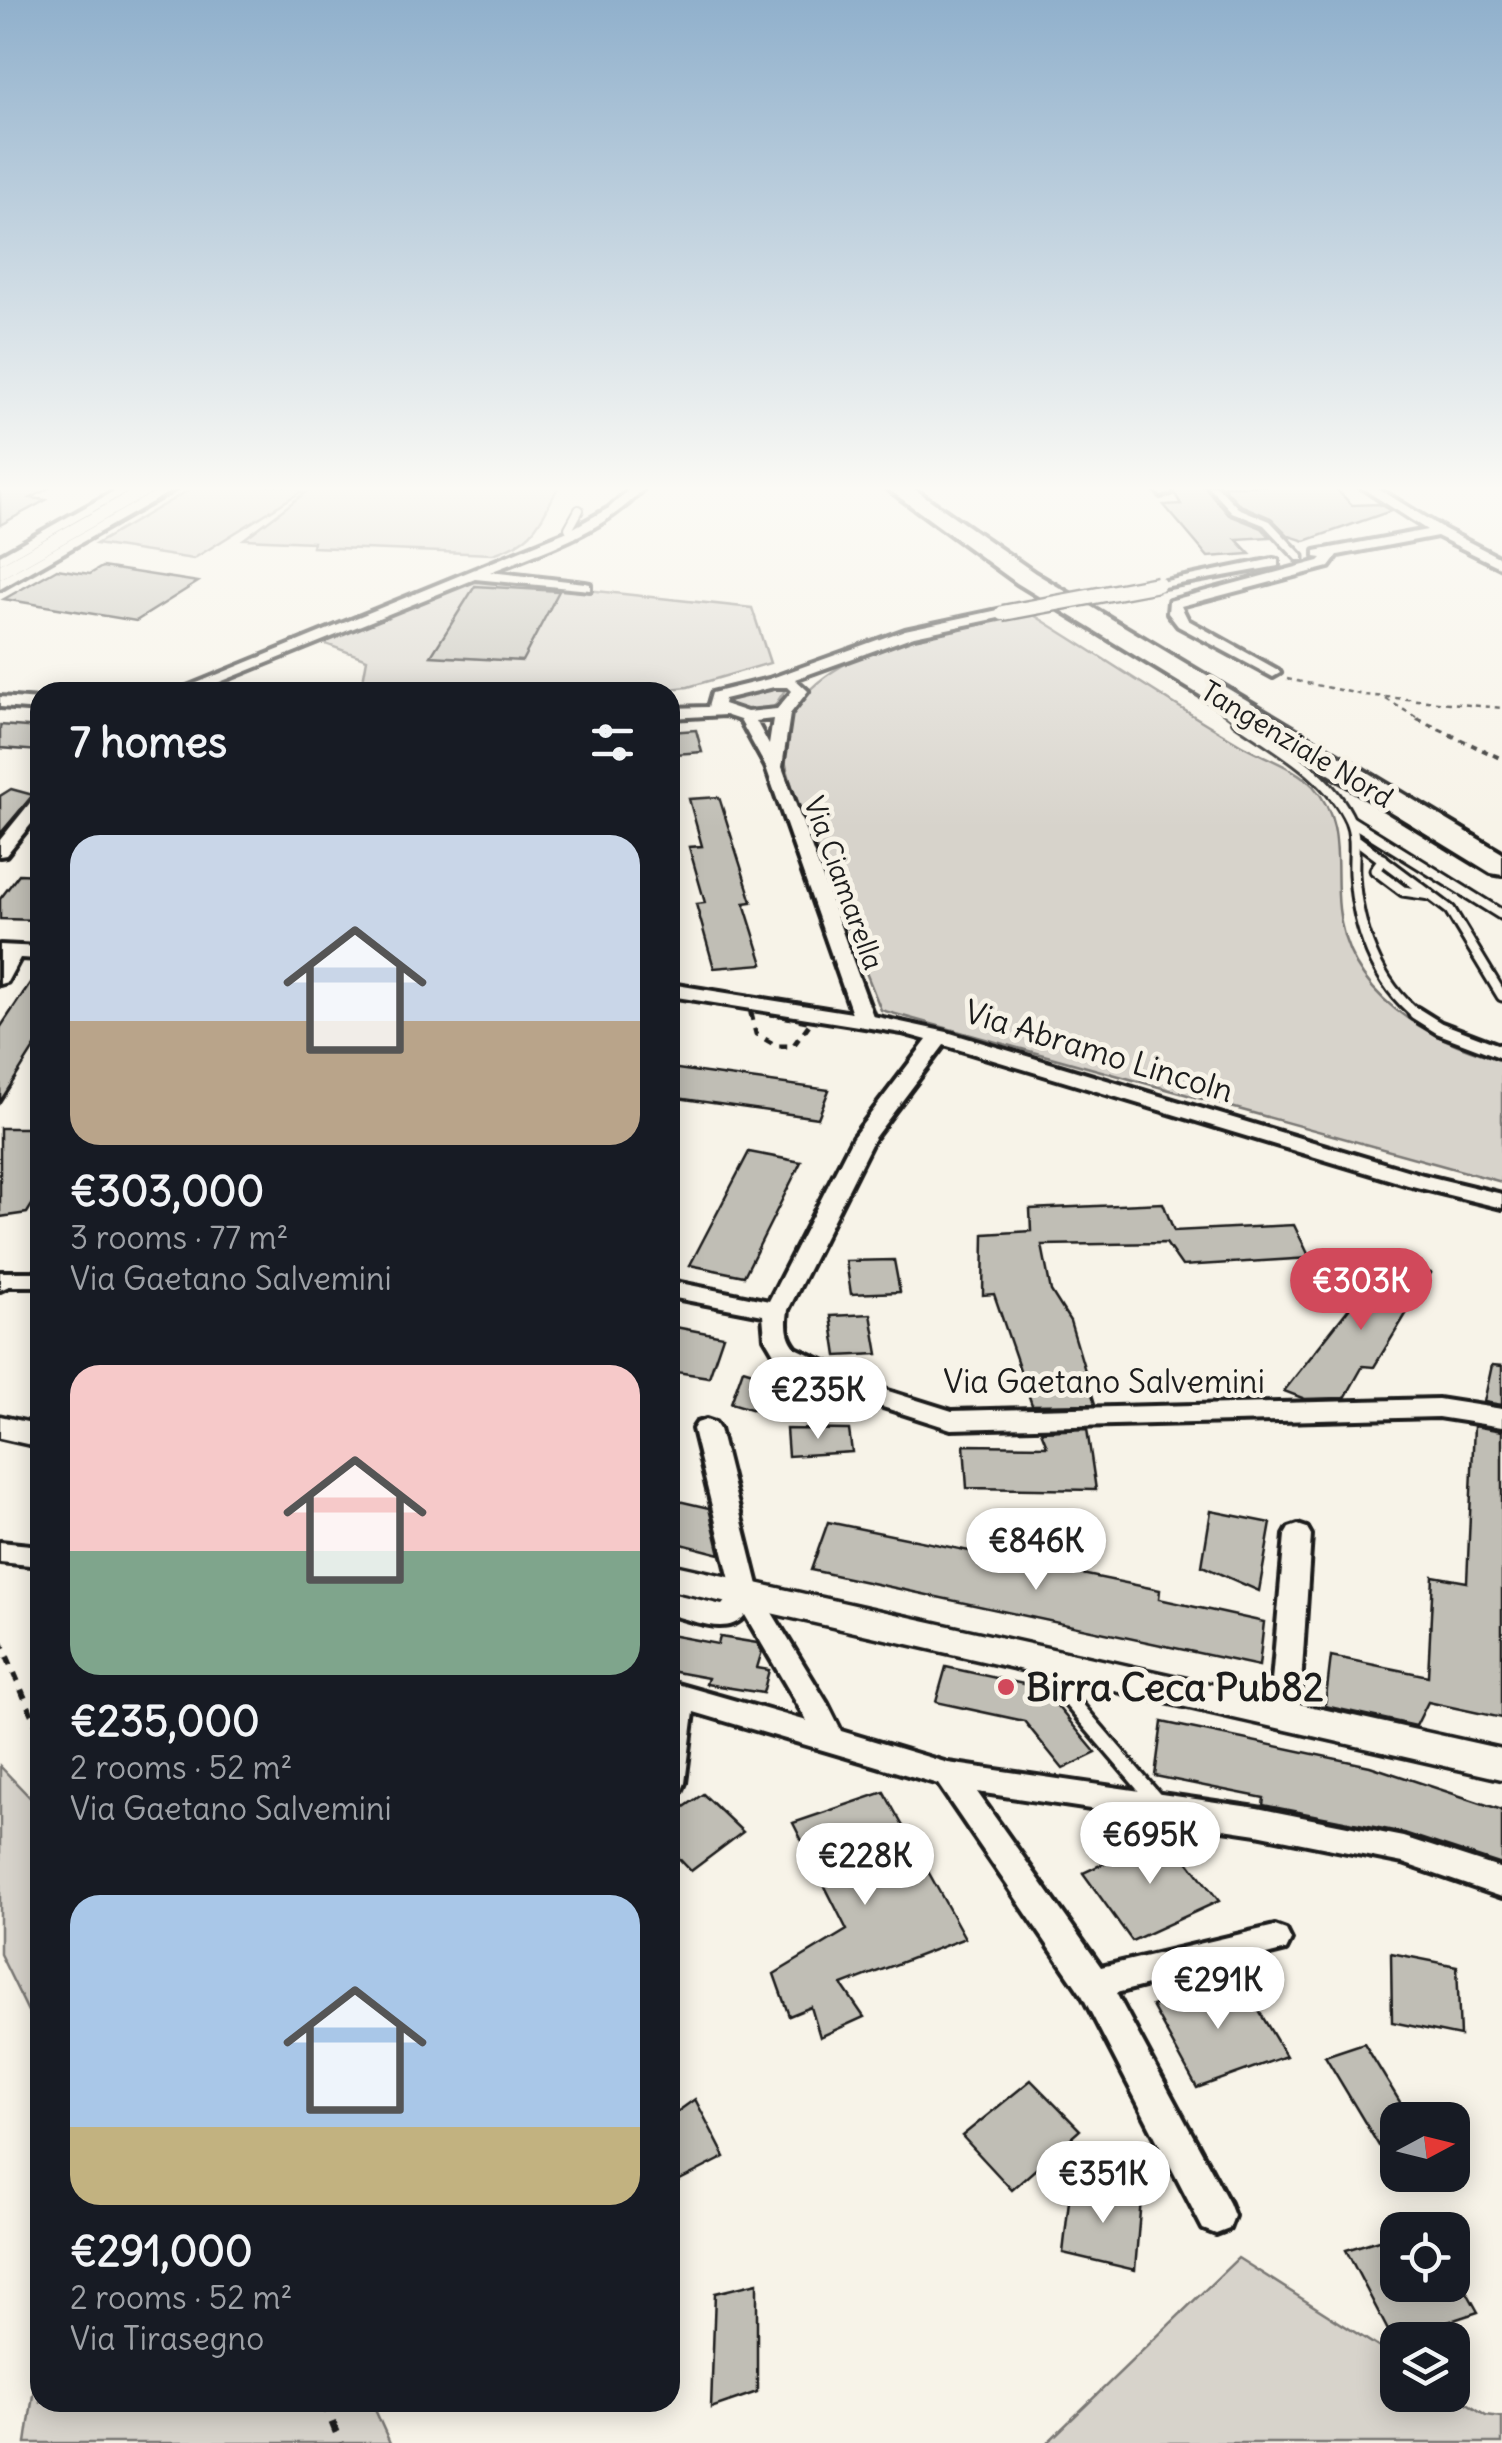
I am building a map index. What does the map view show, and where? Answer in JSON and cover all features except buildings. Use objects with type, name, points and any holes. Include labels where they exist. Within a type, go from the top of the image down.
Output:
[{"type":"highway","name":"Tangenziale Nord","points":[[1062,600],[1502,866]]},
{"type":"highway","name":"Tangenziale Nord","points":[[1107,600],[1469,815]]},
{"type":"street","points":[[207,682],[408,600]]},
{"type":"street","points":[[680,711],[719,703],[910,633],[1069,600]]},
{"type":"street","points":[[1189,600],[1174,604],[1183,623],[1273,673]]},
{"type":"street","points":[[680,704],[719,703],[746,718],[782,714],[800,691],[849,657]]},
{"type":"street","points":[[774,682],[792,683],[800,691]]},
{"type":"street","points":[[0,702],[30,704]]},
{"type":"street","name":"Via Ciamarella","points":[[774,767],[782,714]]},
{"type":"street","name":"Via Ciamarella","points":[[746,718],[774,767],[864,1018]]},
{"type":"street","points":[[0,850],[30,814]]},
{"type":"street","points":[[0,978],[7,952]]},
{"type":"street","name":"Via Abramo Lincoln","points":[[680,991],[864,1018],[940,1036],[1416,1180],[1502,1202]]},
{"type":"street","points":[[680,1291],[776,1310],[857,1149],[940,1036]]},
{"type":"street","points":[[0,1283],[2,1279],[30,1279]]},
{"type":"street","name":"Via Gaetano Salvemini","points":[[776,1310],[776,1342],[787,1354],[839,1381],[938,1418],[1438,1408],[1502,1418]]},
{"type":"street","points":[[0,1427],[30,1434]]},
{"type":"street","points":[[706,1429],[747,1594],[817,1711],[830,1742]]},
{"type":"street","points":[[1284,1715],[1298,1534]]},
{"type":"street","points":[[0,1552],[30,1555]]},
{"type":"street","points":[[680,1578],[1502,1764]]},
{"type":"street","points":[[680,1606],[728,1617],[747,1594]]},
{"type":"street","points":[[680,1695],[948,1775],[1160,1806],[1403,1850],[1502,1883]]},
{"type":"street","points":[[948,1775],[1094,1984],[1216,2216]]},
{"type":"street","points":[[1094,1984],[1275,1940]]},
{"type":"lane","points":[[1194,682],[1241,724],[1306,769],[1351,821],[1502,915]]},
{"type":"lane","points":[[1351,821],[1355,882],[1378,971],[1408,1010],[1424,1023],[1461,1040],[1502,1052]]},
{"type":"lane","points":[[1354,838],[1450,910],[1502,996]]},
{"type":"lane","points":[[1035,1659],[1160,1806]]},
{"type":"path","points":[[1273,673],[1310,686],[1384,698],[1502,708]]},
{"type":"path","points":[[1384,698],[1406,713],[1502,759]]},
{"type":"path","points":[[0,1640],[30,1710]]},
{"type":"path","points":[[328,2412],[342,2443]]},
{"type":"shaded area","points":[[423,600],[679,600],[752,608],[770,663],[680,688],[680,682],[363,682],[367,659],[320,642]]},
{"type":"shaded area","points":[[1032,614],[1313,786],[1334,829],[1339,909],[1345,940],[1357,966],[1396,1010],[1420,1026],[1502,1060],[1502,1182],[881,1010],[792,787],[784,741],[795,709],[817,683],[848,662],[885,646],[964,625]]},
{"type":"shaded area","points":[[773,687],[785,690],[772,710],[750,712],[725,702]]},
{"type":"shaded area","points":[[0,1766],[30,1798],[30,2016],[0,1954]]},
{"type":"shaded area","points":[[1238,2258],[1380,2348],[1380,2412],[1470,2412],[1470,2405],[1486,2415],[1502,2417],[1502,2443],[1047,2443]]},
{"type":"shaded area","points":[[30,2412],[376,2412],[390,2443],[26,2443]]},
{"type":"place","name":"Birra Ceca Pub82","points":[[1006,1687]]}]
